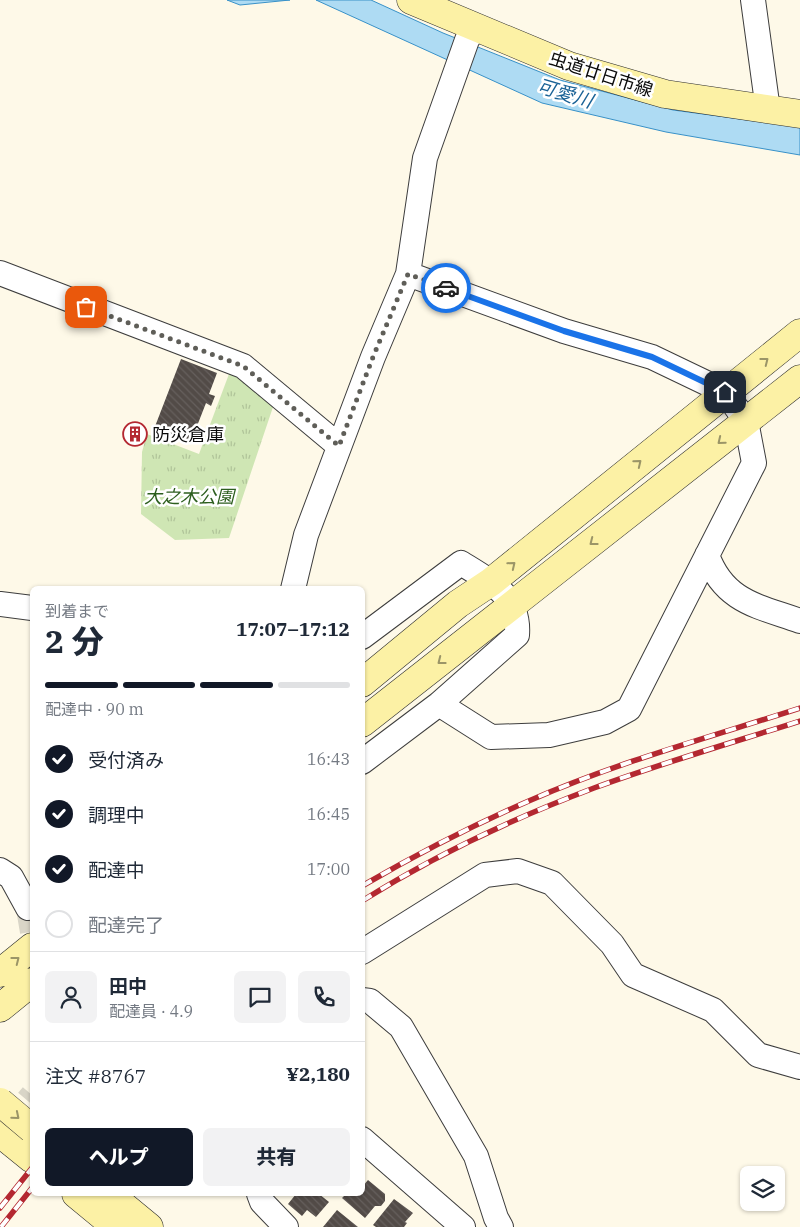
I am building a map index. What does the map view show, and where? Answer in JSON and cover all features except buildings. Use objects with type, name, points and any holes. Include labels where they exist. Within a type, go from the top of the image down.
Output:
[{"type":"street","name":"虫道廿日市線","points":[[411,0],[471,33],[569,66],[665,94],[800,114]]},
{"type":"street","points":[[753,0],[768,110]]},
{"type":"street","points":[[294,586],[306,535],[373,357],[408,274],[425,158],[451,83],[471,33]]},
{"type":"street","points":[[0,273],[243,366],[339,446]]},
{"type":"street","points":[[408,274],[564,331],[652,357],[725,392],[746,421],[754,463],[629,709],[604,722],[550,735],[491,737],[439,704]]},
{"type":"street","points":[[365,681],[458,604],[491,582],[800,333]]},
{"type":"street","points":[[365,721],[800,379]]},
{"type":"street","points":[[707,556],[720,582],[734,595],[751,604],[800,621]]},
{"type":"street","points":[[365,635],[461,563],[491,582],[513,605],[518,623],[517,636],[439,704],[365,760]]},
{"type":"street","points":[[0,604],[30,608]]},
{"type":"street","points":[[0,870],[11,877],[28,908],[30,903]]},
{"type":"street","points":[[365,950],[485,875],[518,871],[552,883],[612,944],[632,975],[713,1010],[758,1055],[800,1067]]},
{"type":"street","points":[[0,973],[30,949]]},
{"type":"street","points":[[1,1007],[30,984]]},
{"type":"street","points":[[365,1000],[370,1001],[401,1027],[476,1156],[496,1218],[501,1227]]},
{"type":"street","points":[[0,1102],[30,1127]]},
{"type":"street","points":[[0,1132],[30,1157]]},
{"type":"street","points":[[365,1142],[463,1227]]},
{"type":"street","points":[[260,1196],[262,1202],[286,1227]]},
{"type":"street","points":[[97,1198],[116,1227]]},
{"type":"street","points":[[97,1198],[149,1227]]},
{"type":"green space","name":"大之木公園","points":[[229,374],[236,376],[273,407],[229,538],[175,540],[141,514],[142,452],[147,434],[199,454]]},
{"type":"water","points":[[227,0],[290,0],[240,5]]},
{"type":"water","name":"可愛川","points":[[316,0],[371,0],[443,33],[560,80],[673,110],[800,127],[800,155],[666,132],[542,103]]},
{"type":"tunnel","points":[[28,908],[30,920]]},
{"type":"tunnel","points":[[4,1128],[30,1097]]},
{"type":"railway","points":[[365,884],[424,851],[564,786],[664,751],[800,708]]},
{"type":"railway","points":[[365,899],[475,838],[564,800],[645,770],[800,721]]},
{"type":"railway","points":[[0,1208],[30,1170]]},
{"type":"railway","points":[[1,1227],[30,1191]]},
{"type":"way so far","points":[[86,307],[243,366],[339,446],[373,357],[408,274],[446,288]]},
{"type":"place","name":"防災倉庫","points":[[135,434]]},
{"type":"route","points":[[446,288],[564,331],[652,357],[725,392]]}]
